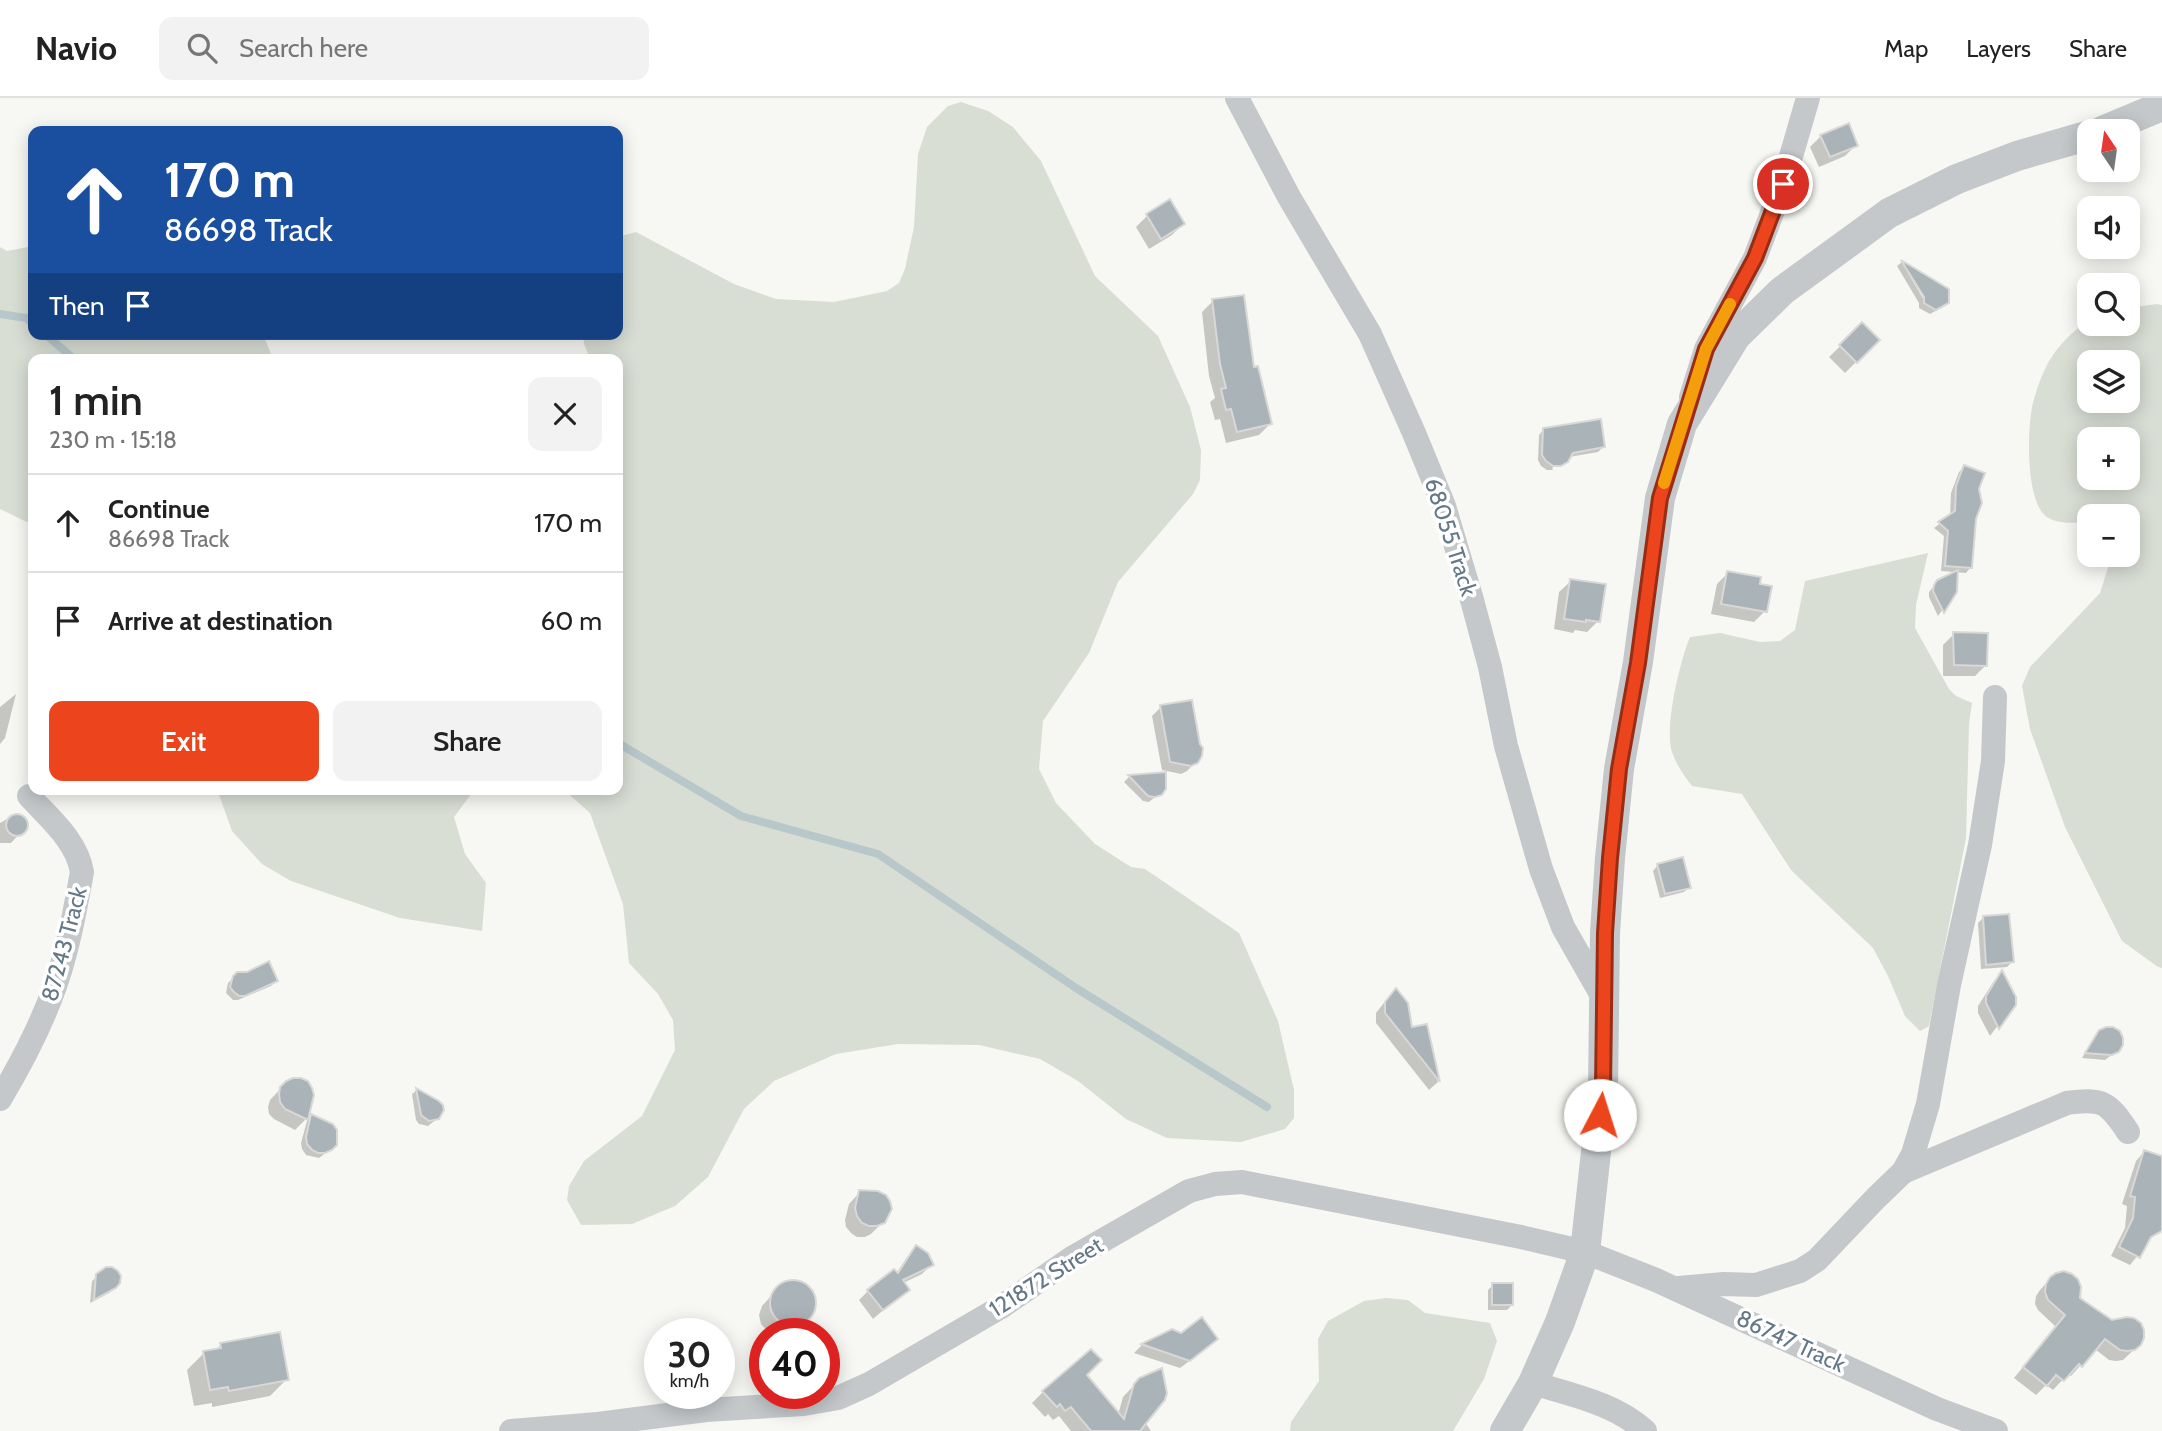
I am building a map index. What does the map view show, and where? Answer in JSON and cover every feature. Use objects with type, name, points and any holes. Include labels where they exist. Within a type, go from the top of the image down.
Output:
[{"type":"street","name":"68055 Track","points":[[1237,98],[1289,197],[1370,334],[1415,433],[1444,506],[1472,600],[1490,667],[1506,746],[1541,869],[1563,927],[1604,999]]},
{"type":"street","points":[[1505,1431],[1532,1383],[1560,1322],[1585,1252],[1603,1088],[1606,908],[1619,769],[1638,663],[1660,498],[1706,349],[1755,258],[1783,184],[1808,98]]},
{"type":"street","points":[[2131,119],[2162,106]]},
{"type":"street","points":[[1682,424],[1736,336],[1782,292],[1878,221],[1957,179],[2017,156],[2077,139]]},
{"type":"street","points":[[1675,1288],[1756,1284],[1800,1271],[1817,1260],[1903,1172],[1913,1154],[1928,1104],[1949,985],[1980,845],[1993,761],[1995,697]]},
{"type":"street","name":"87243 Track","points":[[0,1099],[45,1012],[64,957],[82,872],[75,847],[29,796]]},
{"type":"street","points":[[1903,1172],[2067,1103],[2090,1100],[2106,1106],[2115,1113],[2128,1132]]},
{"type":"street","name":"121872 Street","points":[[511,1431],[706,1410],[804,1404],[838,1398],[869,1384],[1001,1307],[1072,1258],[1157,1209],[1189,1191],[1215,1184],[1242,1182],[1285,1189],[1585,1252]]},
{"type":"street","name":"86747 Track","points":[[1585,1252],[1675,1288],[1937,1409],[1996,1431]]},
{"type":"street","points":[[1532,1383],[1602,1404],[1645,1431]]},
{"type":"shaded area","points":[[961,102],[988,111],[1013,127],[1041,161],[1095,276],[1158,336],[1190,407],[1201,450],[1200,480],[1193,494],[1118,582],[1089,653],[1043,721],[1039,769],[1056,803],[1095,844],[1131,867],[1145,869],[1239,933],[1278,1021],[1294,1090],[1294,1118],[1285,1129],[1241,1142],[1167,1138],[1126,1119],[1078,1081],[1040,1059],[979,1045],[898,1044],[836,1054],[774,1081],[744,1109],[708,1177],[675,1206],[632,1224],[581,1225],[567,1200],[569,1186],[584,1161],[642,1116],[675,1050],[673,1020],[658,994],[629,963],[623,904],[590,813],[570,795],[623,795],[623,354],[588,354],[584,340],[623,340],[623,236],[636,232],[734,284],[776,299],[834,302],[887,291],[899,283],[905,269],[914,227],[918,154],[927,127],[948,106]]},
{"type":"shaded area","points":[[0,247],[7,251],[28,247],[28,340],[265,340],[271,354],[28,354],[28,523],[0,509]]},
{"type":"shaded area","points":[[2162,305],[2162,968],[2122,941],[2065,827],[2030,729],[2022,686],[2030,667],[2100,593],[2108,567],[2140,567],[2140,504],[2077,504],[2077,523],[2074,523],[2047,517],[2040,509],[2035,496],[2031,481],[2029,446],[2034,398],[2046,367],[2077,330],[2077,336],[2140,336],[2140,306]]},
{"type":"shaded area","points":[[1928,553],[1916,605],[1915,628],[1949,689],[1956,696],[1972,703],[1966,838],[1929,1026],[1920,1031],[1905,1016],[1873,948],[1791,870],[1742,794],[1692,786],[1680,770],[1672,752],[1670,727],[1678,677],[1690,637],[1720,633],[1760,642],[1780,641],[1795,630],[1805,581]]},
{"type":"shaded area","points":[[219,795],[470,795],[454,817],[465,854],[486,883],[482,931],[400,918],[291,881],[262,864],[232,831]]},
{"type":"shaded area","points":[[1386,1298],[1408,1300],[1425,1313],[1490,1323],[1497,1341],[1484,1379],[1453,1431],[1290,1431],[1291,1422],[1319,1381],[1318,1339],[1328,1321],[1364,1301]]},
{"type":"building","points":[[1849,123],[1858,146],[1830,157],[1820,135]]},
{"type":"building","points":[[1170,199],[1185,224],[1161,239],[1146,214]]},
{"type":"building","points":[[1901,260],[1949,289],[1949,303],[1936,310],[1924,303],[1924,297]]},
{"type":"building","points":[[1244,295],[1254,367],[1258,366],[1272,424],[1237,432],[1231,409],[1226,410],[1221,389],[1226,388],[1220,364],[1212,299]]},
{"type":"building","points":[[1862,322],[1880,340],[1857,363],[1839,345]]},
{"type":"building","points":[[1601,419],[1605,447],[1573,453],[1568,462],[1561,466],[1553,466],[1546,461],[1542,455],[1543,428]]},
{"type":"building","points":[[1964,465],[1985,473],[1979,489],[1982,503],[1976,519],[1972,568],[1945,566],[1948,531],[1938,522],[1955,511],[1956,486]]},
{"type":"building","points":[[1958,570],[1957,592],[1944,613],[1933,591],[1934,585],[1937,580]]},
{"type":"building","points":[[1727,571],[1761,577],[1760,584],[1772,586],[1767,612],[1721,604]]},
{"type":"building","points":[[1570,579],[1606,584],[1600,622],[1564,619]]},
{"type":"building","points":[[1953,632],[1988,633],[1987,666],[1954,665]]},
{"type":"building","points":[[1192,700],[1203,748],[1198,763],[1191,766],[1170,762],[1160,705]]},
{"type":"building","points":[[1166,772],[1166,789],[1162,795],[1155,797],[1148,796],[1128,775]]},
{"type":"building","points":[[13,814],[21,814],[28,821],[28,829],[21,836],[13,836],[6,829],[6,821]]},
{"type":"building","points":[[1683,857],[1691,888],[1665,894],[1657,864]]},
{"type":"building","points":[[2009,914],[2014,962],[1986,965],[1983,916]]},
{"type":"building","points":[[269,961],[278,981],[245,996],[239,996],[230,987],[237,972],[247,972]]},
{"type":"building","points":[[2002,970],[2016,997],[2016,1005],[1999,1029],[1986,1003],[1986,996]]},
{"type":"building","points":[[1396,988],[1408,1003],[1412,1027],[1427,1024],[1440,1082],[1385,1013],[1385,1002]]},
{"type":"building","points":[[2106,1027],[2120,1031],[2123,1045],[2119,1052],[2112,1055],[2085,1053],[2099,1030]]},
{"type":"building","points":[[293,1078],[308,1081],[312,1088],[314,1095],[308,1120],[285,1109],[280,1102],[280,1087]]},
{"type":"building","points":[[416,1088],[443,1105],[444,1110],[439,1119],[429,1121],[421,1115]]},
{"type":"building","points":[[311,1114],[333,1124],[337,1130],[337,1145],[332,1150],[318,1153],[307,1144]]},
{"type":"building","points":[[2144,1150],[2162,1156],[2162,1231],[2151,1237],[2140,1258],[2119,1247],[2133,1218],[2135,1197],[2130,1196]]},
{"type":"building","points":[[859,1190],[878,1191],[886,1195],[892,1209],[885,1223],[869,1226],[862,1223],[855,1208]]},
{"type":"building","points":[[916,1245],[928,1253],[934,1265],[903,1280],[910,1290],[883,1310],[867,1290],[894,1269],[898,1273]]},
{"type":"building","points":[[106,1267],[118,1271],[121,1276],[120,1283],[94,1300],[96,1274]]},
{"type":"building","points":[[2064,1271],[2078,1279],[2081,1287],[2080,1298],[2112,1320],[2134,1318],[2141,1323],[2144,1338],[2135,1350],[2127,1351],[2120,1350],[2105,1339],[2082,1367],[2079,1364],[2064,1381],[2056,1375],[2047,1386],[2023,1367],[2065,1315],[2048,1300],[2045,1292],[2050,1277]]},
{"type":"building","points":[[784,1282],[802,1282],[814,1294],[816,1303],[810,1318],[776,1318],[772,1312],[772,1294]]},
{"type":"building","points":[[1492,1283],[1513,1283],[1513,1305],[1492,1305]]},
{"type":"building","points":[[1202,1317],[1218,1339],[1190,1361],[1141,1344],[1172,1329],[1181,1333]]},
{"type":"building","points":[[280,1332],[289,1380],[229,1391],[228,1387],[210,1390],[203,1351],[221,1348],[220,1343]]},
{"type":"building","points":[[1091,1349],[1102,1360],[1087,1375],[1124,1419],[1134,1384],[1139,1378],[1162,1368],[1167,1393],[1165,1400],[1140,1431],[1091,1431],[1071,1407],[1065,1411],[1060,1404],[1057,1407],[1042,1391]]},
{"type":"waterway","points":[[0,314],[28,320]]},
{"type":"waterway","points":[[52,340],[68,354]]},
{"type":"waterway","points":[[623,746],[741,816],[878,854],[1076,988],[1267,1107]]},
{"type":"slow traffic","points":[[1664,483],[1706,349],[1730,304]]},
{"type":"route","points":[[1600,1115],[1610,858],[1619,769],[1638,663],[1660,498],[1706,349],[1755,258],[1783,184]]}]
